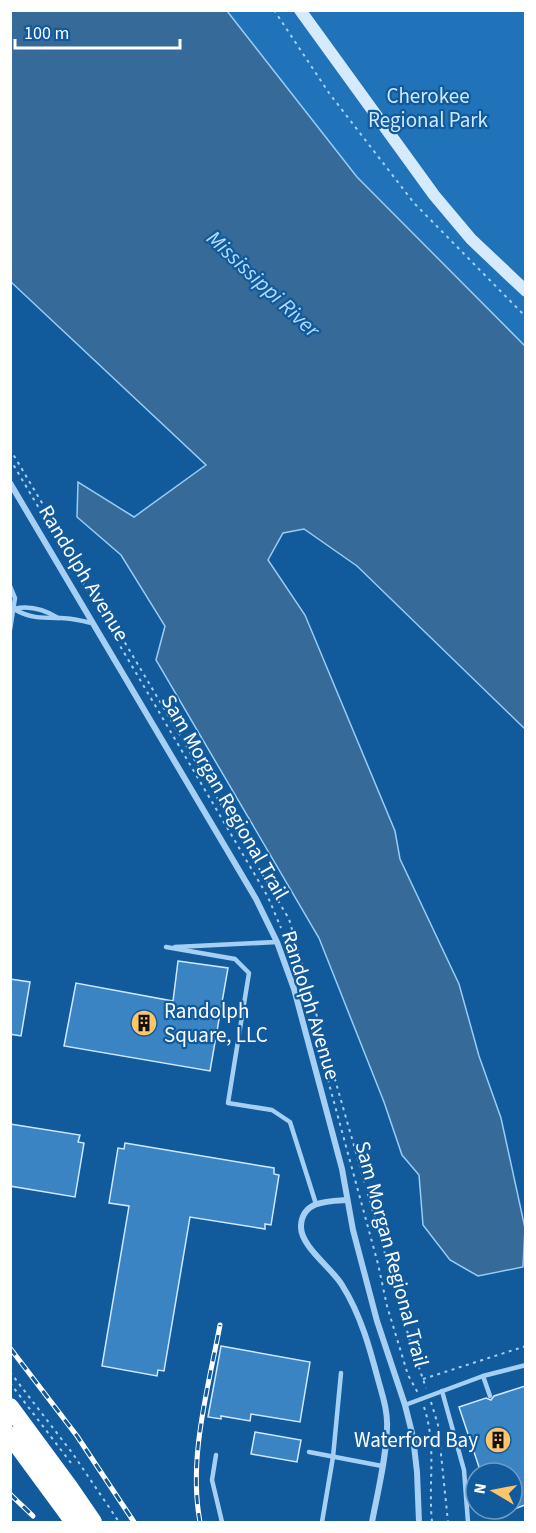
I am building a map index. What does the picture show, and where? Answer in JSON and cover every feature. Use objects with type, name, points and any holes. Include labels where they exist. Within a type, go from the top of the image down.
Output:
[{"type":"highway","points":[[10,1407],[93,1522]]},
{"type":"highway","points":[[10,1435],[74,1522]]},
{"type":"street","points":[[300,10],[434,195],[471,239],[525,291]]},
{"type":"street","name":"Randolph Avenue","points":[[10,483],[95,623],[256,899],[277,942],[294,989],[342,1169],[346,1200],[377,1321],[405,1405],[414,1449],[419,1522]]},
{"type":"street","points":[[346,1200],[327,1200],[316,1203],[302,1216],[300,1228],[302,1237],[341,1283],[359,1319],[368,1341],[385,1408],[388,1425],[372,1522]]},
{"type":"lane","points":[[10,586],[15,598],[10,630]]},
{"type":"lane","points":[[14,609],[24,607],[47,611],[58,618]]},
{"type":"lane","points":[[14,609],[24,615],[46,619],[58,618],[95,623]]},
{"type":"lane","points":[[277,942],[166,947],[235,959],[249,973],[228,1103],[272,1110],[290,1122],[316,1203]]},
{"type":"lane","points":[[405,1405],[483,1376],[525,1365]]},
{"type":"lane","points":[[322,1522],[333,1457],[341,1373]]},
{"type":"lane","points":[[483,1376],[490,1396]]},
{"type":"lane","points":[[442,1391],[464,1470],[468,1522]]},
{"type":"lane","points":[[309,1452],[382,1466]]},
{"type":"lane","points":[[216,1455],[212,1480],[222,1522]]},
{"type":"path","points":[[274,10],[329,93],[414,203],[525,317]]},
{"type":"path","points":[[10,449],[289,919],[438,1425],[448,1522]]},
{"type":"path","name":"Sam Morgan Regional Trail","points":[[10,459],[268,897],[285,938]]},
{"type":"path","name":"Sam Morgan Regional Trail","points":[[316,1035],[378,1264],[387,1306],[408,1375],[421,1398],[430,1427],[432,1522]]},
{"type":"path","points":[[423,1379],[525,1346]]},
{"type":"path","points":[[10,1372],[73,1454],[119,1522]]},
{"type":"green space","name":"Cherokee Regional Park","points":[[227,11],[525,11],[525,346],[357,177]]},
{"type":"water","name":"Mississippi River","points":[[10,11],[227,11],[357,177],[525,346],[525,729],[357,566],[304,529],[283,533],[268,560],[305,615],[395,831],[400,859],[459,984],[479,1056],[501,1118],[525,1228],[523,1267],[478,1276],[450,1260],[423,1225],[419,1175],[402,1155],[384,1102],[319,938],[156,660],[165,626],[121,555],[77,517],[78,482],[134,517],[206,465],[11,282]]},
{"type":"building","name":"Randolph Square, LLC","points":[[178,961],[228,968],[210,1071],[64,1046],[76,983],[173,1001]]},
{"type":"building","points":[[10,979],[30,982],[21,1036],[10,1034]]},
{"type":"building","points":[[10,1124],[80,1135],[78,1142],[84,1143],[75,1197],[10,1186]]},
{"type":"building","points":[[125,1143],[274,1168],[274,1174],[279,1175],[271,1225],[265,1224],[265,1229],[190,1217],[164,1371],[158,1370],[157,1376],[102,1366],[129,1206],[109,1203],[118,1148],[124,1149]]},
{"type":"building","points":[[221,1346],[310,1362],[300,1422],[251,1414],[250,1421],[221,1416],[221,1419],[208,1417]]},
{"type":"building","name":"Waterford Bay","points":[[525,1386],[524,1505],[524,1461],[477,1461],[459,1407],[486,1398],[491,1400],[494,1396]]},
{"type":"building","points":[[255,1432],[301,1440],[297,1462],[251,1454]]},
{"type":"railway","points":[[200,1522],[196,1473],[198,1448],[220,1325]]},
{"type":"railway","points":[[10,1348],[77,1436],[134,1522]]},
{"type":"railway","points":[[10,1494],[33,1516]]},
{"type":"place","name":"Randolph Square, LLC","points":[[144,1023]]},
{"type":"place","name":"Waterford Bay","points":[[498,1440]]}]
